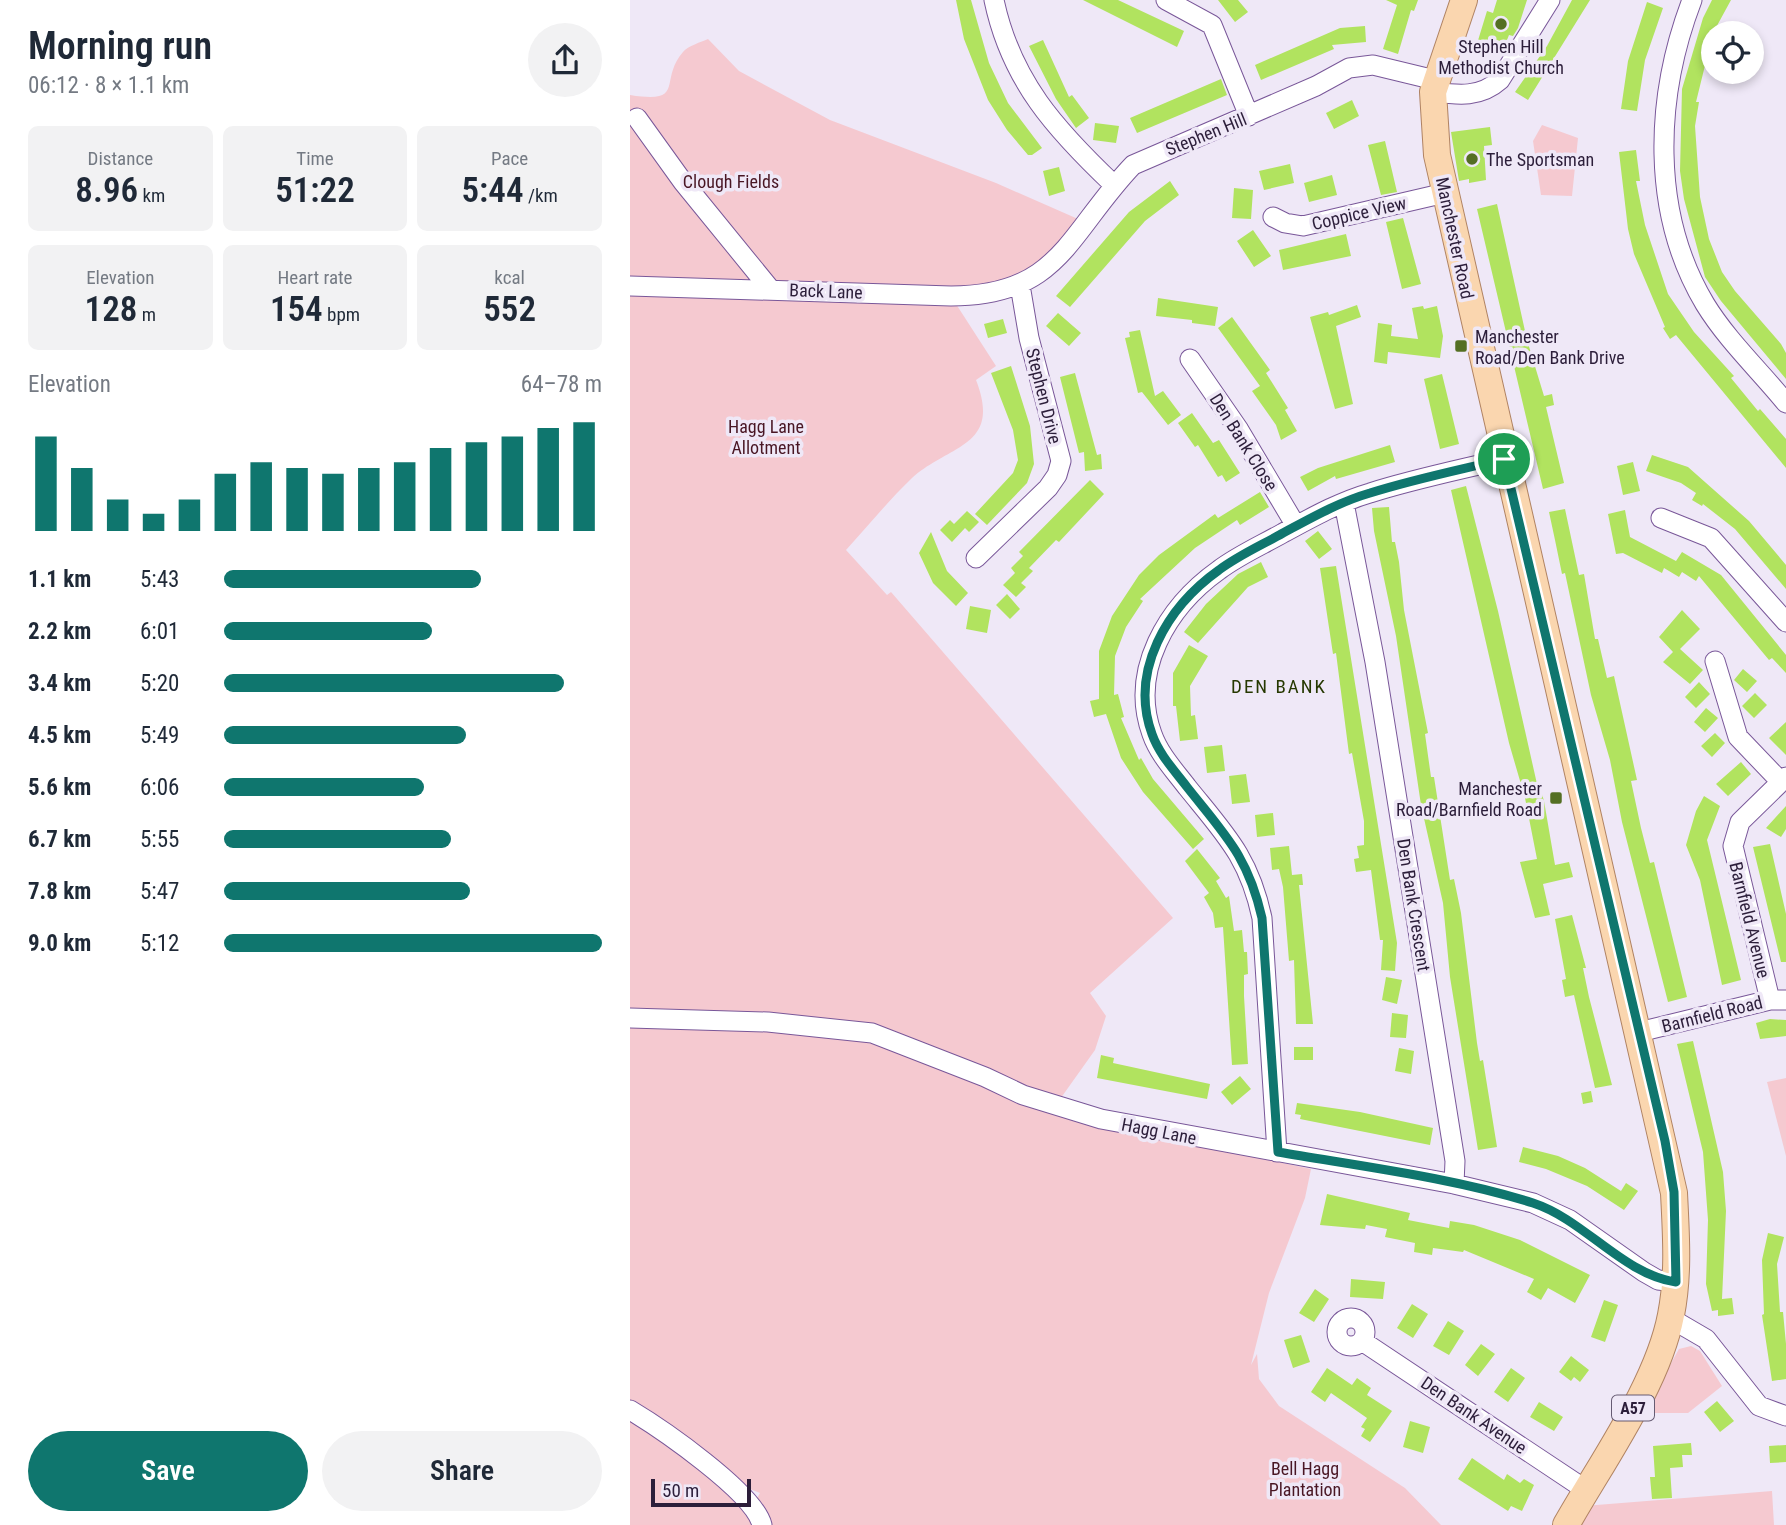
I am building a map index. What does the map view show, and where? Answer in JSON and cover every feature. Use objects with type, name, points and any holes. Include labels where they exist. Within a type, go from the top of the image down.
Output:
[{"type":"main road","name":"Manchester Road","points":[[1464,0],[1434,86],[1432,120],[1445,192],[1504,459],[1674,1192],[1676,1282],[1670,1318],[1632,1410],[1566,1525]]},
{"type":"street","points":[[994,0],[1021,78],[1043,113],[1065,139],[1114,185]]},
{"type":"street","points":[[1166,0],[1212,25],[1249,116]]},
{"type":"street","name":"Stephen Hill","points":[[1020,285],[1042,271],[1069,246],[1114,185],[1133,165],[1359,66],[1373,65],[1434,86],[1470,94],[1492,87],[1500,80],[1550,0]]},
{"type":"street","points":[[1692,0],[1673,60],[1663,133],[1666,184],[1675,233],[1690,276],[1707,306],[1786,403]]},
{"type":"street","points":[[637,118],[683,182],[771,290]]},
{"type":"street","name":"Coppice View","points":[[1273,217],[1285,223],[1303,226],[1445,192]]},
{"type":"street","name":"Back Lane","points":[[630,286],[971,296],[993,294],[1020,285]]},
{"type":"street","name":"Stephen Drive","points":[[976,558],[1048,488],[1057,475],[1061,461],[1029,338],[1020,285]]},
{"type":"street","name":"Den Bank Close","points":[[1190,359],[1239,430],[1296,526]]},
{"type":"street","points":[[1278,1152],[1262,918],[1256,890],[1245,863],[1231,842],[1161,753],[1145,713],[1143,689],[1147,665],[1158,641],[1194,592],[1227,564],[1296,526],[1369,493],[1504,459]]},
{"type":"street","name":"Den Bank Crescent","points":[[1344,503],[1406,856],[1455,1161],[1454,1184]]},
{"type":"street","points":[[1661,518],[1711,538],[1786,622]]},
{"type":"street","points":[[1715,661],[1738,737],[1784,779]]},
{"type":"street","name":"Barnfield Avenue","points":[[1778,1000],[1733,846],[1740,822],[1784,779]]},
{"type":"street","name":"Barnfield Road","points":[[1639,1032],[1778,1000]]},
{"type":"street","name":"Hagg Lane","points":[[630,1018],[768,1021],[872,1033],[1053,1106],[1115,1122],[1454,1184],[1550,1210],[1570,1220],[1658,1280],[1676,1282]]},
{"type":"street","points":[[1670,1318],[1706,1339],[1759,1406],[1786,1416]]},
{"type":"street","name":"Den Bank Avenue","points":[[1362,1340],[1586,1490]]},
{"type":"street","points":[[630,1410],[721,1476],[750,1504],[762,1525]]},
{"type":"green space","name":"Clough Fields","points":[[708,39],[739,71],[830,120],[996,183],[1078,219],[1033,267],[1009,278],[971,288],[630,278],[630,95],[648,97],[665,93],[683,52]]},
{"type":"green space","points":[[1542,125],[1578,138],[1572,196],[1541,195],[1533,141]]},
{"type":"green space","name":"Hagg Lane Allotment","points":[[630,294],[956,304],[996,366],[976,380],[982,402],[982,419],[977,431],[956,450],[912,478],[846,550],[887,595],[891,592],[1173,918],[1090,993],[1106,1016],[1095,1050],[1058,1102],[872,1028],[630,1012]]},
{"type":"green space","name":"Bell Hagg Plantation","points":[[630,1026],[773,1031],[870,1042],[983,1083],[1048,1113],[1311,1169],[1305,1198],[1269,1293],[1251,1365],[1257,1354],[1259,1379],[1279,1406],[1405,1488],[1441,1525],[771,1525],[767,1513],[756,1500],[760,1493],[750,1489],[630,1407]]},
{"type":"green space","points":[[1786,1078],[1786,1156],[1767,1082]]},
{"type":"green space","points":[[1691,1346],[1700,1351],[1722,1386],[1688,1413],[1643,1413],[1679,1349]]},
{"type":"green space","points":[[630,1416],[723,1484],[756,1525],[630,1525]]},
{"type":"green space","points":[[1772,1491],[1774,1525],[1576,1525],[1584,1506]]},
{"type":"building","points":[[956,0],[971,0],[989,63],[1008,103],[1042,148],[1032,155],[1028,155],[1007,130],[988,100],[964,39]]},
{"type":"building","points":[[1083,0],[1118,0],[1184,31],[1177,47]]},
{"type":"building","points":[[1218,0],[1238,0],[1248,12],[1235,22]]},
{"type":"building","points":[[1386,0],[1418,0],[1414,11],[1411,10],[1398,54],[1383,49],[1397,5]]},
{"type":"building","name":"Stephen Hill Methodist Church","points":[[1497,0],[1527,0],[1518,28],[1513,36],[1509,35],[1501,55],[1476,47],[1487,11],[1493,13]]},
{"type":"building","points":[[1572,0],[1590,0],[1528,100],[1515,92],[1547,46]]},
{"type":"building","points":[[1712,0],[1731,0],[1720,21],[1702,21]]},
{"type":"building","points":[[1647,2],[1663,8],[1645,60],[1637,111],[1621,109],[1628,61]]},
{"type":"building","points":[[1701,25],[1701,82],[1696,102],[1699,102],[1695,126],[1700,197],[1709,239],[1722,272],[1786,353],[1786,379],[1721,301],[1705,277],[1684,199],[1680,171],[1682,89]]},
{"type":"building","points":[[1365,26],[1366,42],[1332,45],[1334,49],[1261,80],[1255,65],[1340,28]]},
{"type":"building","points":[[1043,40],[1069,97],[1072,95],[1089,118],[1076,128],[1056,99],[1029,46]]},
{"type":"building","points":[[1221,79],[1227,95],[1137,133],[1130,118]]},
{"type":"building","points":[[1352,100],[1359,116],[1334,129],[1326,113]]},
{"type":"building","points":[[1095,123],[1119,126],[1116,143],[1093,140]]},
{"type":"building","name":"The Sportsman","points":[[1490,127],[1492,145],[1484,146],[1486,180],[1469,183],[1469,179],[1459,181],[1451,132]]},
{"type":"building","points":[[1385,141],[1397,192],[1381,195],[1368,145]]},
{"type":"building","points":[[1636,150],[1640,181],[1636,181],[1645,225],[1668,294],[1694,332],[1734,376],[1731,378],[1786,439],[1786,468],[1676,335],[1670,339],[1663,328],[1665,327],[1634,254],[1628,229],[1619,152]]},
{"type":"building","points":[[1290,164],[1294,183],[1264,190],[1259,171]]},
{"type":"building","points":[[1059,167],[1065,191],[1049,196],[1043,171]]},
{"type":"building","points":[[1332,175],[1337,195],[1309,202],[1304,183]]},
{"type":"building","points":[[1170,181],[1179,195],[1145,221],[1070,307],[1056,296],[1129,212]]},
{"type":"building","points":[[1234,188],[1253,190],[1251,219],[1232,218]]},
{"type":"building","points":[[1497,204],[1527,340],[1544,396],[1552,394],[1554,405],[1546,407],[1564,483],[1543,489],[1477,209]]},
{"type":"building","points":[[1403,218],[1421,284],[1402,289],[1386,222]]},
{"type":"building","points":[[1253,230],[1271,256],[1254,267],[1237,241]]},
{"type":"building","points":[[1346,234],[1351,256],[1283,270],[1279,250]]},
{"type":"building","points":[[1158,298],[1218,307],[1215,326],[1156,316]]},
{"type":"building","points":[[1357,305],[1361,317],[1336,326],[1353,404],[1335,409],[1310,317],[1328,312],[1329,315]]},
{"type":"building","points":[[1423,306],[1424,309],[1437,306],[1443,336],[1440,358],[1388,352],[1387,364],[1374,362],[1378,323],[1392,325],[1391,336],[1418,339],[1412,308]]},
{"type":"building","points":[[1058,313],[1081,333],[1069,346],[1046,326]]},
{"type":"building","points":[[1232,317],[1270,370],[1266,373],[1288,408],[1285,410],[1297,431],[1281,440],[1276,425],[1252,391],[1260,386],[1218,328]]},
{"type":"building","points":[[1003,319],[1007,333],[988,338],[984,324]]},
{"type":"building","points":[[1140,330],[1155,396],[1163,391],[1181,415],[1168,425],[1142,392],[1138,393],[1125,338],[1130,337],[1129,332]]},
{"type":"building","points":[[1011,366],[1030,426],[1034,464],[1027,483],[987,525],[975,514],[1013,473],[1018,460],[1013,430],[991,373]]},
{"type":"building","points":[[1075,373],[1097,455],[1101,454],[1102,469],[1085,471],[1084,452],[1079,453],[1060,377]]},
{"type":"building","points":[[1442,374],[1459,444],[1440,449],[1424,379]]},
{"type":"building","points":[[1192,413],[1213,443],[1219,440],[1240,473],[1226,482],[1222,475],[1218,477],[1198,445],[1195,447],[1178,423]]},
{"type":"building","points":[[1390,445],[1395,462],[1336,479],[1335,476],[1308,491],[1300,477],[1318,468]]},
{"type":"building","points":[[1652,455],[1688,467],[1749,521],[1786,565],[1786,589],[1735,529],[1703,504],[1702,506],[1692,500],[1696,493],[1681,483],[1646,471]]},
{"type":"building","points":[[1633,462],[1640,491],[1623,495],[1617,466]]},
{"type":"building","points":[[1090,480],[1104,494],[1059,542],[1056,540],[1029,568],[1033,571],[1021,583],[1026,587],[1016,597],[1003,585],[1015,573],[1011,568],[1023,556],[1019,552]]},
{"type":"building","points":[[1466,486],[1498,611],[1537,784],[1544,801],[1555,865],[1569,862],[1573,877],[1543,884],[1550,915],[1535,918],[1520,862],[1537,859],[1525,798],[1509,743],[1451,490]]},
{"type":"building","points":[[1260,492],[1269,507],[1240,525],[1237,520],[1195,548],[1140,599],[1143,601],[1126,627],[1115,656],[1114,695],[1118,694],[1124,717],[1121,718],[1139,760],[1141,758],[1153,779],[1204,839],[1193,849],[1143,792],[1121,758],[1106,714],[1094,717],[1090,701],[1099,699],[1099,651],[1112,616],[1139,575],[1159,555],[1215,514],[1218,518]]},
{"type":"building","points":[[1389,507],[1392,542],[1395,542],[1399,562],[1404,610],[1428,733],[1425,734],[1431,777],[1434,777],[1450,880],[1454,879],[1461,913],[1477,1043],[1480,1061],[1483,1060],[1497,1147],[1478,1150],[1450,977],[1443,903],[1421,805],[1396,636],[1374,531],[1372,508]]},
{"type":"building","points":[[1565,509],[1579,575],[1584,574],[1595,639],[1598,639],[1607,678],[1614,676],[1637,780],[1631,781],[1641,828],[1650,863],[1654,862],[1687,997],[1668,1002],[1622,822],[1610,760],[1591,695],[1549,512]]},
{"type":"building","points":[[1625,510],[1630,537],[1676,561],[1682,552],[1721,575],[1786,655],[1786,673],[1772,658],[1769,660],[1699,576],[1696,581],[1682,572],[1679,577],[1664,568],[1662,573],[1623,553],[1616,554],[1608,514]]},
{"type":"building","points":[[967,511],[979,522],[969,532],[965,528],[952,542],[940,530],[950,520],[954,524]]},
{"type":"building","points":[[1318,531],[1332,549],[1319,559],[1305,541]]},
{"type":"building","points":[[931,532],[947,571],[968,593],[956,606],[933,583],[919,553]]},
{"type":"building","points":[[1261,562],[1268,577],[1248,587],[1198,643],[1184,632],[1206,604],[1238,574]]},
{"type":"building","points":[[1336,566],[1397,943],[1395,971],[1381,970],[1383,940],[1380,940],[1371,870],[1356,872],[1354,859],[1359,858],[1357,846],[1364,845],[1364,821],[1352,753],[1349,754],[1336,653],[1333,654],[1320,568]]},
{"type":"building","points":[[1007,594],[1020,609],[1010,619],[996,605]]},
{"type":"building","points":[[970,606],[991,610],[987,633],[966,629]]},
{"type":"building","points":[[1682,610],[1700,629],[1680,649],[1703,670],[1690,684],[1663,662],[1673,652],[1659,637]]},
{"type":"building","points":[[1189,645],[1208,656],[1190,686],[1191,716],[1195,715],[1198,739],[1180,741],[1176,706],[1173,706],[1173,673]]},
{"type":"building","points":[[1743,669],[1757,681],[1747,692],[1734,680]]},
{"type":"building","points":[[1699,682],[1710,694],[1696,708],[1685,697]]},
{"type":"building","points":[[1755,693],[1767,705],[1754,718],[1742,706]]},
{"type":"building","points":[[1706,708],[1718,718],[1705,732],[1694,722]]},
{"type":"building","points":[[1786,722],[1786,755],[1769,738]]},
{"type":"building","points":[[1715,733],[1725,743],[1712,757],[1701,746]]},
{"type":"building","points":[[1222,745],[1225,771],[1207,773],[1204,747]]},
{"type":"building","points":[[1741,762],[1751,774],[1728,796],[1716,784]]},
{"type":"building","points":[[1246,774],[1250,802],[1232,804],[1229,776]]},
{"type":"building","points":[[1704,796],[1720,806],[1707,840],[1741,980],[1722,985],[1700,880],[1686,845],[1696,811]]},
{"type":"building","points":[[1786,806],[1786,829],[1781,837],[1766,828]]},
{"type":"building","points":[[1273,813],[1275,835],[1257,837],[1255,815]]},
{"type":"building","points":[[1770,844],[1786,914],[1786,962],[1781,962],[1753,847]]},
{"type":"building","points":[[1289,846],[1292,875],[1302,874],[1303,885],[1299,885],[1313,1024],[1296,1024],[1294,960],[1289,961],[1283,887],[1279,869],[1272,870],[1270,848]]},
{"type":"building","points":[[1197,849],[1220,878],[1216,881],[1226,898],[1229,896],[1234,931],[1242,930],[1248,974],[1244,975],[1244,996],[1248,1064],[1232,1065],[1223,927],[1215,928],[1213,913],[1204,897],[1209,893],[1185,861]]},
{"type":"building","points":[[1572,915],[1586,968],[1583,968],[1589,997],[1612,1085],[1595,1088],[1574,995],[1565,997],[1562,980],[1566,979],[1555,919]]},
{"type":"building","points":[[1386,977],[1402,980],[1397,1004],[1382,1000]]},
{"type":"building","points":[[1392,1013],[1408,1015],[1406,1038],[1390,1037]]},
{"type":"building","points":[[1770,1019],[1786,1020],[1786,1036],[1760,1039],[1756,1023]]},
{"type":"building","points":[[1693,1041],[1723,1172],[1726,1211],[1722,1299],[1732,1298],[1734,1314],[1718,1316],[1718,1310],[1712,1311],[1706,1284],[1708,1220],[1703,1152],[1677,1044]]},
{"type":"building","points":[[1294,1047],[1313,1047],[1313,1060],[1294,1060]]},
{"type":"building","points":[[1399,1048],[1414,1051],[1411,1074],[1395,1071]]},
{"type":"building","points":[[1101,1055],[1114,1058],[1113,1063],[1210,1084],[1207,1099],[1097,1078]]},
{"type":"building","points":[[1240,1076],[1251,1089],[1232,1105],[1221,1092]]},
{"type":"building","points":[[1591,1091],[1593,1102],[1583,1104],[1581,1093]]},
{"type":"building","points":[[1297,1103],[1360,1112],[1433,1128],[1430,1145],[1300,1119],[1301,1115],[1295,1114]]},
{"type":"building","points":[[1523,1147],[1558,1156],[1585,1168],[1621,1191],[1626,1183],[1638,1191],[1624,1210],[1587,1186],[1546,1169],[1519,1162]]},
{"type":"building","points":[[1327,1194],[1410,1213],[1408,1220],[1449,1228],[1450,1221],[1474,1225],[1520,1240],[1590,1275],[1575,1303],[1548,1288],[1541,1300],[1527,1292],[1534,1279],[1464,1250],[1433,1248],[1432,1255],[1414,1252],[1415,1243],[1385,1237],[1387,1229],[1366,1225],[1365,1229],[1320,1225]]},
{"type":"building","points":[[1768,1233],[1784,1237],[1777,1264],[1780,1312],[1783,1312],[1786,1344],[1786,1379],[1772,1381],[1762,1315],[1762,1260]]},
{"type":"building","points":[[1351,1279],[1385,1282],[1383,1299],[1350,1297]]},
{"type":"building","points":[[1315,1289],[1329,1299],[1314,1322],[1299,1313]]},
{"type":"building","points":[[1604,1300],[1618,1305],[1605,1342],[1591,1337]]},
{"type":"building","points":[[1412,1304],[1428,1314],[1413,1338],[1397,1328]]},
{"type":"building","points":[[1448,1321],[1464,1331],[1449,1355],[1433,1346]]},
{"type":"building","points":[[1301,1335],[1310,1362],[1293,1368],[1284,1340]]},
{"type":"building","points":[[1481,1344],[1495,1354],[1478,1376],[1465,1365]]},
{"type":"building","points":[[1571,1356],[1589,1370],[1580,1382],[1574,1377],[1571,1381],[1559,1372]]},
{"type":"building","points":[[1327,1368],[1352,1385],[1357,1378],[1371,1388],[1367,1395],[1392,1411],[1370,1442],[1361,1436],[1365,1429],[1361,1427],[1367,1418],[1331,1393],[1325,1402],[1311,1392]]},
{"type":"building","points":[[1511,1368],[1525,1378],[1508,1402],[1494,1392]]},
{"type":"building","points":[[1717,1401],[1734,1421],[1720,1432],[1704,1412]]},
{"type":"building","points":[[1539,1402],[1563,1417],[1554,1431],[1530,1417]]},
{"type":"building","points":[[1410,1421],[1430,1427],[1423,1453],[1403,1447]]},
{"type":"building","points":[[1691,1443],[1692,1455],[1682,1455],[1683,1467],[1670,1468],[1672,1498],[1652,1499],[1650,1477],[1655,1477],[1653,1446]]},
{"type":"building","points":[[1786,1445],[1786,1462],[1770,1463],[1769,1446]]},
{"type":"building","points":[[1472,1458],[1504,1480],[1507,1474],[1520,1483],[1524,1479],[1534,1485],[1522,1511],[1511,1506],[1508,1511],[1458,1479]]},
{"type":"place","name":"Stephen Hill Methodist Church","points":[[1501,24]]},
{"type":"place","name":"The Sportsman","points":[[1472,159]]},
{"type":"place","name":"Manchester Road/Den Bank Drive","points":[[1461,346]]},
{"type":"place","name":"Manchester Road/Barnfield Road","points":[[1556,798]]},
{"type":"district","name":"DEN BANK","points":[[1279,686]]},
{"type":"route","points":[[1504,459],[1665,1141],[1674,1192],[1676,1282],[1658,1280],[1570,1220],[1533,1203],[1454,1184],[1278,1152],[1262,918],[1256,890],[1245,863],[1231,842],[1161,753],[1145,713],[1143,689],[1147,665],[1158,641],[1172,618],[1217,571],[1319,513],[1369,493],[1504,459]]}]
